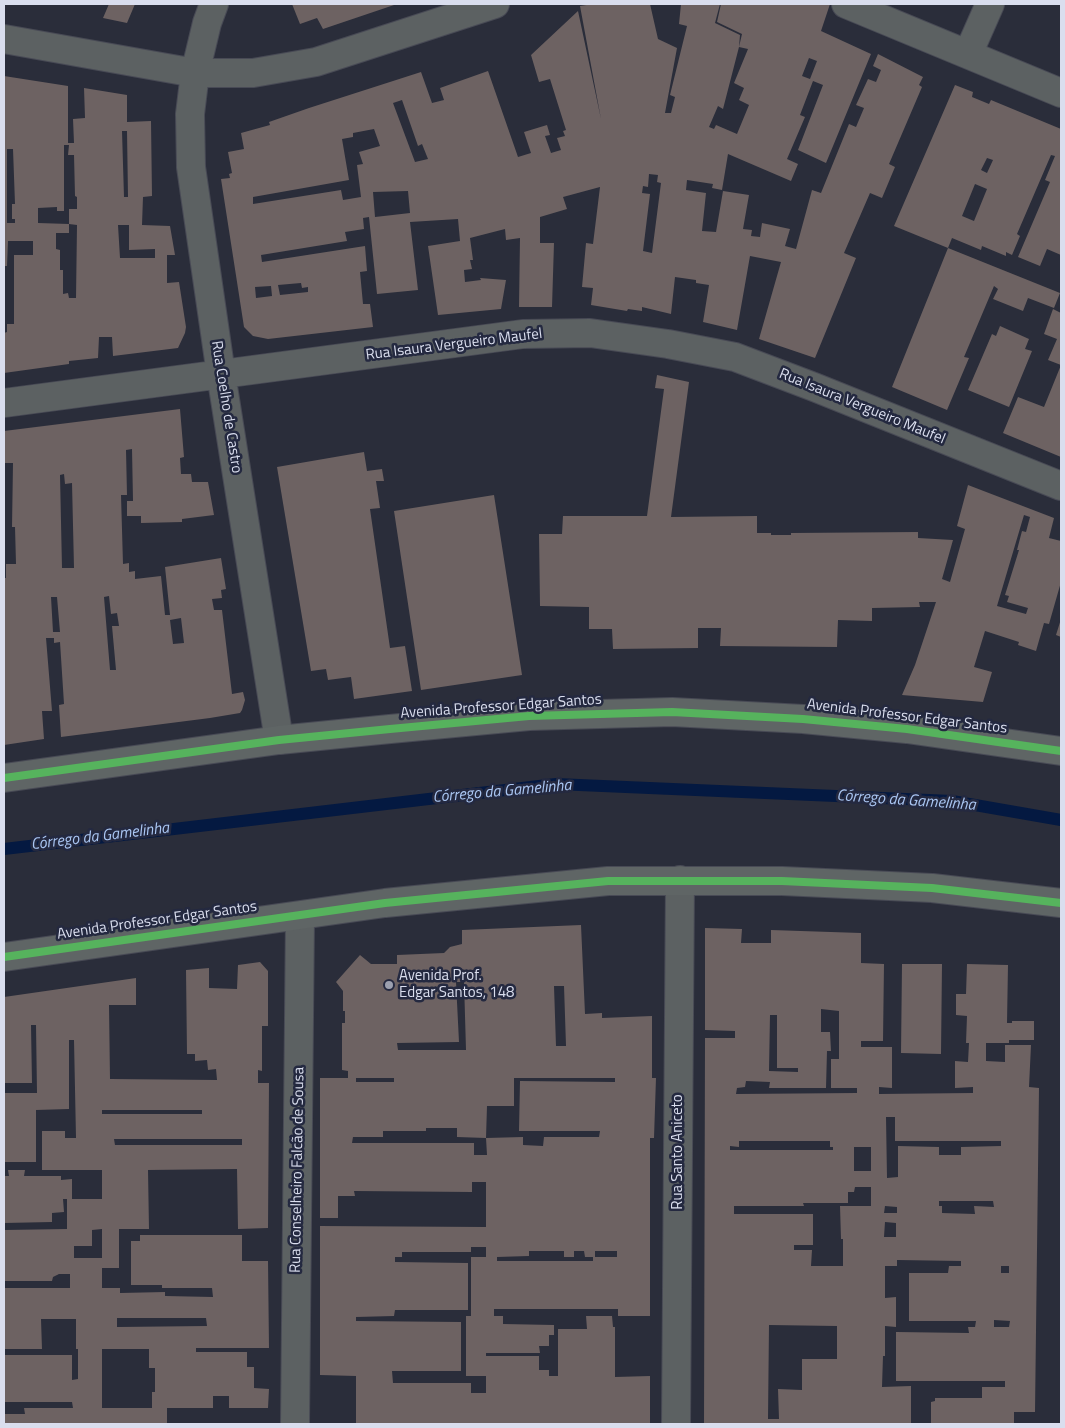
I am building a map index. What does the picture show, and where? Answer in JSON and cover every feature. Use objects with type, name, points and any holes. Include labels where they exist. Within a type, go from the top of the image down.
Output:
[{"type":"main road","name":"Avenida Professor Edgar Santos","points":[[4,778],[278,740],[529,716],[672,712],[803,719],[907,728],[1061,751]]},
{"type":"main road","name":"Avenida Professor Edgar Santos","points":[[4,957],[385,903],[608,881],[782,881],[932,888],[1061,903]]},
{"type":"street","name":"Rua Coelho de Castro","points":[[214,4],[207,23],[195,73],[190,114],[192,167],[221,374],[278,740]]},
{"type":"street","points":[[4,39],[195,73],[253,73],[316,62],[495,4]]},
{"type":"street","points":[[846,4],[1061,93]]},
{"type":"street","points":[[968,54],[990,4]]},
{"type":"street","name":"Rua Isaura Vergueiro Maufel","points":[[4,403],[523,334],[590,333],[668,344],[735,357],[1061,486]]},
{"type":"street","name":"Rua Santo Aniceto","points":[[676,1424],[680,880]]},
{"type":"street","name":"Rua Conselheiro Falcão de Sousa","points":[[296,1424],[300,916]]},
{"type":"building","points":[[109,4],[135,4],[127,23],[103,18]]},
{"type":"building","points":[[292,4],[397,4],[323,29],[317,18],[300,24]]},
{"type":"building","points":[[593,4],[650,4],[658,39],[677,48],[665,113],[671,113],[675,97],[670,95],[687,26],[679,24],[681,4],[720,4],[715,23],[740,35],[739,47],[742,34],[717,22],[721,4],[830,4],[821,31],[871,54],[826,163],[798,150],[823,85],[813,81],[800,115],[805,117],[787,159],[798,164],[791,181],[728,154],[722,190],[712,188],[713,184],[687,180],[686,190],[706,193],[702,231],[716,232],[723,191],[749,195],[743,229],[752,230],[751,236],[760,237],[762,223],[790,229],[785,246],[796,249],[812,190],[821,193],[849,124],[856,127],[864,108],[856,105],[868,79],[876,82],[881,70],[873,66],[878,54],[923,77],[919,85],[922,87],[889,164],[895,167],[882,198],[870,193],[844,253],[856,258],[815,358],[759,339],[781,262],[750,256],[737,330],[703,322],[709,285],[696,283],[696,280],[675,277],[671,314],[642,307],[642,311],[628,309],[627,311],[591,305],[593,288],[582,287],[586,243],[593,244],[600,187],[563,197],[567,209],[540,217],[540,243],[554,243],[552,307],[519,307],[520,238],[506,240],[505,229],[470,238],[473,260],[470,260],[472,269],[464,270],[465,282],[481,280],[480,278],[506,280],[501,309],[438,315],[428,246],[460,241],[458,219],[410,222],[418,290],[377,294],[369,217],[363,218],[364,229],[345,232],[347,241],[261,255],[262,262],[365,246],[367,271],[360,272],[363,304],[370,304],[373,327],[268,339],[253,336],[244,327],[221,179],[230,178],[229,174],[232,173],[228,152],[244,149],[241,133],[270,125],[269,122],[309,108],[421,72],[432,103],[444,100],[440,88],[488,71],[518,157],[531,153],[524,132],[547,125],[550,135],[545,136],[551,153],[561,150],[557,138],[565,136],[563,131],[566,130],[550,79],[539,82],[531,55],[578,11],[601,119],[580,6]],"holes":[[[739,47],[748,49],[734,83],[744,88],[739,100],[749,105],[737,134],[716,125],[714,129],[709,127],[718,106],[723,109]],[[809,58],[817,61],[810,79],[802,76]],[[402,100],[418,146],[422,144],[428,159],[415,162],[393,103]],[[374,129],[380,146],[359,152],[363,164],[357,165],[361,197],[343,200],[341,190],[253,204],[253,197],[349,180],[342,139],[353,137],[353,133]],[[649,174],[658,175],[657,182],[661,183],[652,253],[643,251],[650,194],[642,193],[643,186],[648,187]],[[408,191],[410,213],[375,217],[373,192]],[[301,283],[302,288],[308,287],[308,292],[280,295],[278,285]],[[271,286],[272,296],[256,298],[255,287]]]},
{"type":"building","points":[[4,76],[68,86],[68,143],[74,143],[73,119],[85,118],[84,88],[127,95],[127,122],[151,121],[152,196],[143,197],[142,225],[170,226],[175,255],[167,255],[167,283],[179,282],[186,327],[178,348],[113,356],[112,337],[99,337],[98,358],[69,361],[69,364],[4,373],[4,333],[7,332],[7,324],[14,324],[14,255],[33,255],[33,241],[8,241],[7,266],[4,266]],"holes":[[[122,131],[127,131],[128,197],[124,197]],[[64,145],[69,145],[68,155],[74,155],[77,209],[69,209],[69,224],[38,223],[38,208],[57,207],[57,211],[64,211]],[[7,149],[13,149],[15,204],[12,204],[12,219],[15,219],[15,223],[7,223]],[[69,224],[77,225],[76,298],[69,298],[68,293],[63,294],[63,270],[60,270],[60,250],[56,249],[56,233],[69,233]],[[118,225],[129,225],[129,250],[155,249],[155,258],[120,258]]]},
{"type":"building","points":[[955,85],[973,92],[972,97],[989,104],[991,100],[1061,129],[1061,255],[1047,249],[1040,266],[1018,257],[1050,182],[1045,180],[1055,156],[1051,155],[1017,234],[1020,236],[1012,255],[1006,252],[1006,256],[982,246],[981,250],[952,238],[948,248],[894,226]],"holes":[[[987,158],[993,160],[987,173],[981,170]],[[975,184],[987,189],[974,221],[962,216]]]},
{"type":"building","points":[[948,248],[1060,293],[1054,308],[1028,298],[1023,311],[993,299],[998,289],[994,286],[964,357],[969,358],[947,410],[892,387]]},
{"type":"building","points":[[1053,309],[1061,313],[1061,365],[1048,360],[1057,339],[1044,334]]},
{"type":"building","points":[[1000,326],[1029,339],[1025,349],[1032,351],[1009,407],[968,390],[992,334],[996,336]]},
{"type":"building","points":[[1061,365],[1061,457],[1003,433],[1018,397],[1044,407]]},
{"type":"building","points":[[657,375],[689,382],[671,517],[757,516],[757,533],[771,533],[771,535],[791,535],[791,533],[918,532],[918,538],[953,540],[942,579],[950,582],[965,529],[957,526],[968,485],[1054,518],[1049,538],[1061,541],[1061,582],[1049,624],[1044,623],[1036,651],[1018,645],[1019,642],[985,631],[974,667],[992,672],[983,702],[902,695],[915,665],[936,602],[919,602],[920,607],[872,608],[872,621],[838,620],[837,647],[720,646],[721,628],[698,628],[698,648],[613,649],[612,629],[589,629],[589,607],[540,606],[539,534],[562,534],[563,516],[647,516],[664,389],[655,388]],"holes":[[[1024,515],[1030,517],[1026,532],[1022,531],[1017,550],[1019,550],[1005,595],[1009,596],[1007,602],[1028,608],[1026,614],[997,606]]]},
{"type":"building","points":[[180,409],[184,457],[180,458],[181,474],[191,474],[192,482],[208,482],[214,515],[182,519],[182,522],[141,523],[141,516],[127,516],[127,501],[133,501],[132,449],[126,450],[127,495],[121,495],[123,564],[129,563],[129,572],[135,571],[135,579],[161,576],[165,615],[170,615],[165,567],[221,558],[226,589],[221,590],[222,598],[212,599],[214,610],[222,610],[232,694],[243,692],[245,700],[240,713],[61,737],[59,705],[64,704],[60,642],[54,643],[54,638],[46,638],[52,711],[42,711],[44,739],[4,745],[4,578],[6,578],[6,564],[16,564],[15,527],[12,527],[13,463],[4,463],[4,431]],"holes":[[[64,474],[65,484],[72,483],[74,568],[62,568],[60,475]],[[109,596],[111,614],[117,613],[119,626],[112,626],[116,670],[110,670],[104,597]],[[51,597],[57,597],[60,632],[53,632]],[[181,618],[184,643],[173,644],[170,620]]]},
{"type":"building","points":[[364,452],[367,471],[382,469],[384,481],[376,481],[380,508],[370,509],[390,648],[405,646],[412,691],[354,699],[351,677],[328,680],[326,669],[311,671],[277,467]]},
{"type":"building","points":[[494,495],[522,675],[421,690],[394,511]]},
{"type":"building","points":[[1061,619],[1061,637],[1056,635]]},
{"type":"building","points":[[581,925],[585,1014],[602,1013],[602,1018],[652,1016],[652,1078],[656,1078],[654,1138],[650,1138],[650,1316],[618,1316],[618,1309],[494,1309],[494,1316],[503,1316],[503,1324],[554,1325],[554,1335],[549,1335],[549,1346],[539,1346],[540,1353],[486,1353],[486,1356],[539,1356],[539,1370],[549,1370],[549,1376],[558,1376],[558,1329],[587,1329],[586,1316],[612,1316],[613,1327],[615,1327],[615,1377],[650,1376],[650,1424],[356,1424],[356,1376],[320,1375],[320,1226],[486,1227],[486,1182],[472,1182],[472,1192],[354,1191],[355,1196],[338,1196],[338,1218],[320,1218],[320,1078],[348,1078],[348,1071],[342,1070],[342,1023],[345,1023],[343,991],[336,982],[360,955],[371,964],[397,964],[397,955],[444,953],[450,947],[462,944],[462,930]],"holes":[[[456,982],[464,982],[466,1050],[398,1050],[397,1043],[459,1042]],[[554,986],[564,986],[566,1046],[556,1046]],[[356,1078],[394,1078],[394,1082],[356,1082]],[[514,1078],[615,1078],[615,1082],[520,1081],[519,1131],[600,1131],[599,1137],[544,1137],[543,1146],[523,1145],[523,1137],[486,1138],[487,1106],[514,1106]],[[426,1128],[457,1128],[457,1137],[486,1138],[487,1155],[474,1155],[474,1143],[352,1143],[353,1137],[383,1137],[383,1131],[426,1131]],[[471,1247],[486,1247],[486,1257],[471,1257],[471,1316],[466,1316],[466,1376],[486,1376],[486,1393],[471,1393],[471,1383],[393,1383],[392,1371],[461,1371],[461,1322],[356,1321],[356,1317],[394,1316],[395,1310],[468,1310],[468,1263],[395,1262],[395,1257],[402,1257],[402,1252],[471,1252]],[[529,1251],[564,1251],[564,1257],[574,1257],[574,1251],[584,1251],[585,1257],[593,1257],[593,1261],[497,1261],[497,1257],[529,1256]],[[595,1251],[617,1251],[617,1257],[595,1257]]]},
{"type":"building","points":[[705,928],[742,929],[741,943],[771,943],[771,930],[861,933],[861,963],[884,964],[883,1041],[861,1041],[861,1047],[892,1047],[892,1088],[879,1087],[879,1094],[973,1093],[973,1087],[955,1088],[955,1061],[968,1062],[969,1043],[966,1043],[967,1016],[956,1015],[956,994],[966,994],[967,964],[1008,965],[1007,1023],[1012,1023],[1012,1021],[1034,1021],[1034,1040],[1009,1040],[1009,1043],[986,1043],[986,1061],[1005,1062],[1005,1045],[1031,1045],[1029,1087],[1039,1088],[1035,1412],[1014,1412],[1014,1424],[931,1424],[931,1402],[935,1401],[935,1398],[982,1398],[982,1387],[1005,1387],[1005,1381],[896,1381],[896,1332],[969,1333],[968,1327],[975,1327],[976,1321],[909,1321],[909,1273],[948,1273],[949,1266],[961,1266],[961,1261],[897,1260],[897,1266],[885,1266],[885,1298],[896,1297],[896,1327],[885,1326],[882,1387],[911,1386],[911,1424],[704,1424],[705,1038],[735,1038],[735,1031],[705,1030]],"holes":[[[821,1009],[839,1011],[839,1059],[831,1059],[831,1088],[857,1088],[857,1093],[736,1094],[737,1088],[745,1087],[746,1081],[770,1082],[769,1088],[826,1088],[827,1051],[831,1051],[830,1032],[821,1032]],[[770,1015],[777,1015],[777,1068],[798,1068],[798,1072],[769,1071]],[[886,1117],[895,1117],[895,1141],[1001,1141],[1001,1146],[961,1147],[961,1155],[939,1155],[939,1147],[898,1146],[898,1177],[887,1178]],[[739,1141],[830,1141],[830,1147],[833,1147],[833,1150],[730,1150],[730,1146],[739,1147]],[[854,1147],[871,1147],[871,1171],[854,1171]],[[855,1187],[871,1187],[871,1206],[840,1206],[843,1266],[811,1266],[812,1250],[794,1250],[794,1245],[813,1245],[813,1214],[734,1214],[734,1206],[804,1206],[803,1203],[848,1203],[848,1192],[854,1192]],[[939,1201],[993,1201],[994,1207],[974,1206],[975,1214],[942,1213],[942,1206],[939,1206]],[[885,1206],[897,1207],[897,1213],[884,1213]],[[885,1222],[896,1223],[896,1237],[884,1237]],[[1001,1266],[1009,1266],[1009,1273],[1001,1273]],[[994,1320],[1010,1321],[1009,1327],[994,1327]],[[769,1325],[837,1326],[837,1359],[802,1359],[802,1390],[778,1389],[779,1419],[768,1419]]]},
{"type":"building","points":[[260,962],[268,971],[268,1026],[262,1026],[262,1071],[258,1070],[258,1083],[269,1083],[268,1228],[238,1229],[237,1169],[148,1170],[149,1229],[119,1229],[119,1268],[102,1268],[102,1288],[120,1288],[120,1293],[165,1292],[165,1296],[213,1297],[212,1288],[162,1288],[162,1285],[131,1285],[131,1241],[140,1241],[140,1235],[242,1235],[242,1261],[268,1261],[269,1348],[196,1348],[196,1352],[247,1352],[247,1367],[254,1367],[254,1388],[269,1389],[268,1408],[229,1408],[229,1396],[213,1396],[213,1408],[167,1408],[167,1424],[4,1424],[4,1414],[25,1414],[24,1408],[73,1408],[72,1402],[4,1402],[4,1355],[72,1355],[72,1380],[78,1379],[78,1349],[76,1349],[76,1319],[41,1319],[42,1349],[4,1349],[4,1288],[70,1288],[70,1274],[59,1274],[53,1277],[52,1281],[4,1281],[4,1230],[67,1229],[67,1199],[63,1199],[64,1212],[52,1213],[52,1222],[4,1223],[4,1176],[9,1176],[8,1170],[25,1170],[24,1176],[61,1176],[61,1180],[72,1179],[72,1199],[102,1199],[102,1170],[42,1170],[42,1131],[65,1131],[65,1138],[76,1138],[74,1040],[69,1040],[69,1109],[36,1110],[36,1162],[4,1162],[4,1093],[37,1093],[36,1025],[31,1025],[32,1083],[4,1083],[4,997],[136,978],[136,1005],[109,1005],[110,1079],[217,1080],[216,1069],[208,1070],[207,1060],[195,1061],[195,1054],[187,1054],[186,970],[209,968],[209,988],[237,989],[238,965]],"holes":[[[102,1110],[202,1110],[202,1114],[102,1114]],[[114,1139],[242,1139],[242,1145],[115,1145]],[[102,1229],[102,1258],[74,1258],[74,1246],[92,1246],[92,1230]],[[117,1318],[206,1318],[207,1326],[117,1327]],[[102,1349],[149,1349],[149,1368],[155,1368],[155,1392],[152,1392],[152,1408],[102,1408]]]},
{"type":"building","points":[[902,964],[942,964],[941,1054],[901,1053]]},
{"type":"waterway","name":"Córrego da Gamelinha","points":[[4,849],[556,784],[952,801],[1061,820]]},
{"type":"cycle path","points":[[4,778],[279,740],[390,729],[529,716],[672,712],[803,719],[907,729],[1061,751]]},
{"type":"cycle path","points":[[4,957],[385,903],[608,881],[782,881],[932,888],[1061,903]]},
{"type":"place","name":"Avenida Prof. Edgar Santos, 148","points":[[389,985]]}]
